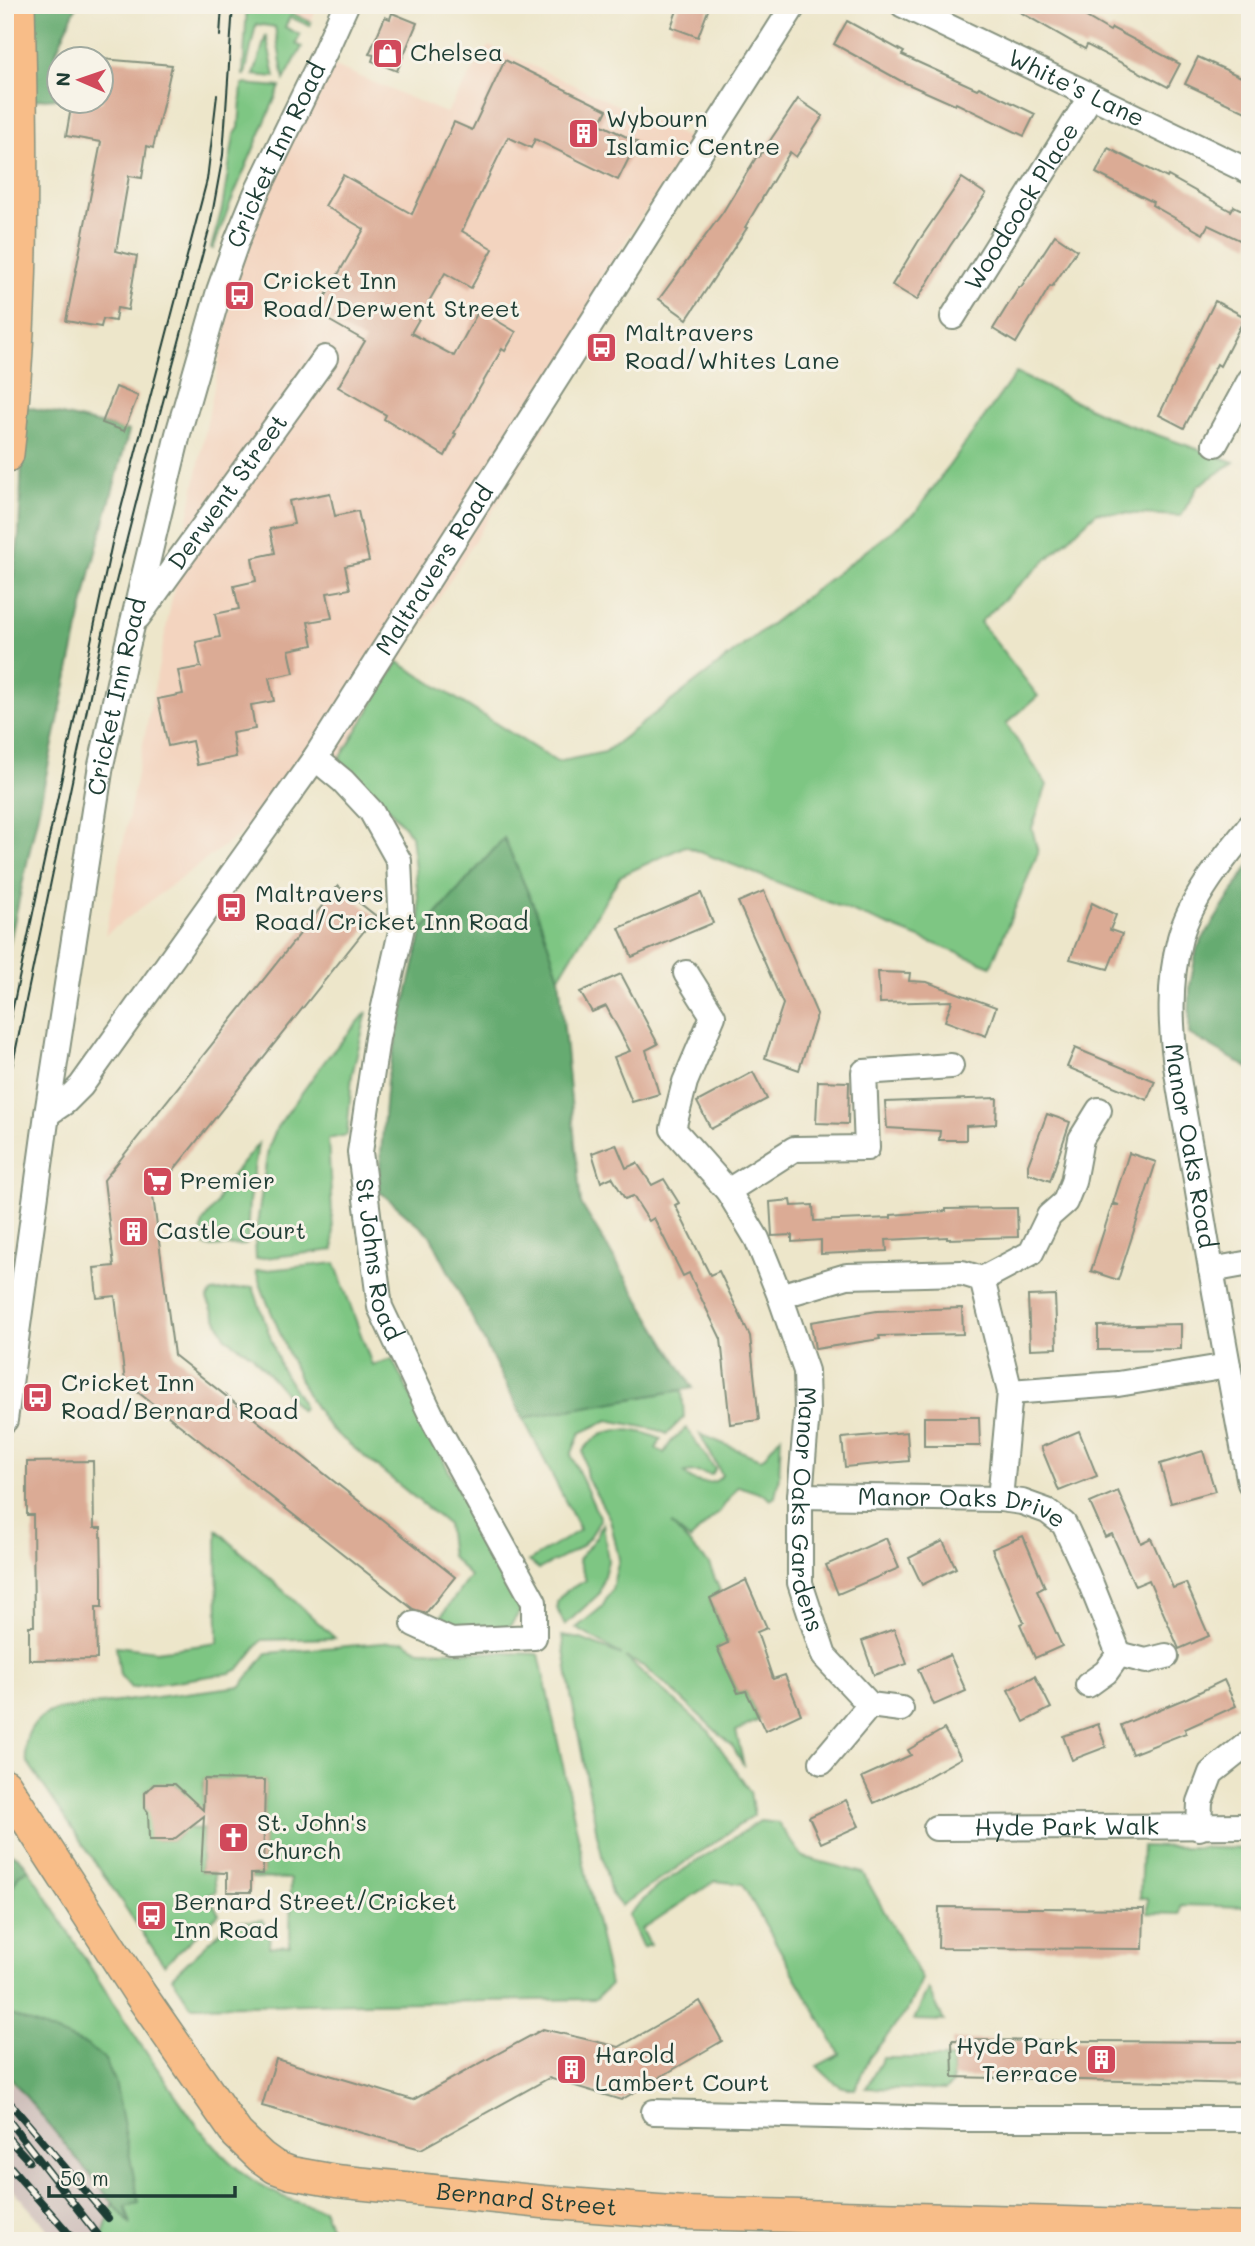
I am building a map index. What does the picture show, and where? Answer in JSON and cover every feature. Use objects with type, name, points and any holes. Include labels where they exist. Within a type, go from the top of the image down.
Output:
[{"type":"highway","points":[[5,454],[18,227],[16,5]]},
{"type":"main road","name":"Bernard Street","points":[[5,1785],[140,1994],[237,2134],[261,2157],[290,2173],[337,2181],[530,2201],[684,2213],[1250,2228]]},
{"type":"main road","points":[[5,1818],[23,1825],[41,1841]]},
{"type":"street","name":"Cricket Inn Road","points":[[5,1420],[47,1114],[101,765],[178,434],[219,291],[256,194],[345,5]]},
{"type":"street","name":"Maltravers Road","points":[[47,1114],[65,1102],[81,1086],[315,758],[794,5]]},
{"type":"street","name":"White's Lane","points":[[903,5],[1250,172]]},
{"type":"street","name":"Woodcock Place","points":[[953,317],[1091,96]]},
{"type":"street","name":"Derwent Street","points":[[132,626],[326,358]]},
{"type":"street","points":[[1215,444],[1250,380]]},
{"type":"street","name":"St Johns Road","points":[[315,758],[343,781],[371,811],[399,861],[402,928],[377,1038],[360,1152],[380,1307],[435,1423],[534,1602],[534,1637],[451,1641],[414,1624]]},
{"type":"street","name":"Manor Oaks Road","points":[[1250,826],[1200,892],[1180,936],[1171,983],[1171,1031],[1250,1483]]},
{"type":"street","name":"Manor Oaks Gardens","points":[[686,973],[713,1016],[685,1082],[673,1129],[728,1191],[757,1239],[806,1371],[807,1411],[800,1496],[800,1583],[824,1656],[870,1705]]},
{"type":"street","points":[[728,1191],[793,1149],[867,1148],[864,1072],[951,1066]]},
{"type":"street","points":[[780,1296],[847,1276],[962,1273],[982,1279],[1031,1253],[1049,1216],[1066,1202],[1073,1182],[1081,1139],[1099,1110]]},
{"type":"street","points":[[1211,1270],[1250,1263]]},
{"type":"street","points":[[982,1279],[1010,1391],[1000,1499]]},
{"type":"street","points":[[1010,1391],[1118,1384],[1228,1366]]},
{"type":"street","name":"Manor Oaks Drive","points":[[800,1496],[1000,1499],[1023,1502],[1047,1511],[1064,1524],[1119,1654]]},
{"type":"street","points":[[1088,1685],[1106,1672],[1119,1654],[1146,1661],[1166,1656]]},
{"type":"street","points":[[822,1762],[870,1705],[901,1709]]},
{"type":"street","points":[[1199,1828],[1200,1802],[1211,1773],[1250,1742]]},
{"type":"street","name":"Hyde Park Walk","points":[[936,1828],[1250,1826]]},
{"type":"street","points":[[654,2112],[954,2119],[1250,2119]]},
{"type":"shaded area","points":[[274,5],[318,5],[311,22]]},
{"type":"shaded area","points":[[489,46],[693,140],[597,283],[620,305],[339,760],[105,935],[245,232],[330,64],[446,113]]},
{"type":"shaded area","points":[[15,2082],[113,2204],[101,2241],[58,2241],[5,2181],[5,2090]]},
{"type":"green space","points":[[33,5],[77,5],[59,46],[46,46],[46,99],[33,100]]},
{"type":"green space","points":[[247,5],[274,5],[311,22],[310,26],[290,17],[285,27],[300,35],[296,44],[302,47],[284,80],[275,27],[256,24],[243,75]]},
{"type":"green space","points":[[266,35],[275,77],[254,75]]},
{"type":"green space","points":[[242,84],[280,87],[213,249],[211,248],[222,209],[234,135],[239,128]]},
{"type":"green space","points":[[1016,373],[1115,420],[1234,462],[1198,486],[1181,516],[1097,512],[980,622],[1038,696],[1006,724],[1047,785],[1032,828],[1038,853],[991,966],[685,846],[620,876],[559,977],[540,920],[504,838],[422,931],[411,835],[380,798],[339,760],[398,662],[557,762],[605,752],[915,513]]},
{"type":"green space","points":[[24,406],[129,431],[91,570],[5,964],[5,638],[19,535]]},
{"type":"green space","points":[[504,838],[540,920],[559,977],[581,1204],[693,1388],[523,1418],[430,1235],[378,1190],[387,1079],[422,931]]},
{"type":"green space","points":[[1250,864],[1250,1069],[1189,1034],[1190,986],[1197,948]]},
{"type":"green space","points":[[367,1012],[352,1075],[347,1135],[328,1139],[334,1250],[256,1259],[255,1239],[268,1149],[277,1127],[327,1058]]},
{"type":"green space","points":[[258,1144],[249,1201],[247,1243],[208,1247],[200,1242],[203,1222],[217,1203],[221,1189]]},
{"type":"green space","points":[[335,1263],[372,1365],[392,1359],[515,1597],[521,1610],[510,1626],[500,1630],[451,1636],[435,1625],[470,1576],[451,1556],[447,1524],[332,1430],[300,1381],[256,1271]]},
{"type":"green space","points":[[253,1287],[281,1368],[302,1402],[301,1411],[252,1355],[226,1338],[207,1299],[212,1292]]},
{"type":"green space","points":[[682,1390],[684,1417],[667,1434],[608,1420],[580,1433],[571,1455],[600,1519],[589,1538],[567,1555],[539,1569],[529,1561],[580,1530],[523,1418]]},
{"type":"green space","points":[[686,1428],[715,1469],[712,1475],[684,1473],[703,1483],[714,1482],[722,1475],[700,1434],[760,1459],[781,1436],[775,1497],[770,1500],[765,1495],[738,1486],[720,1511],[690,1540],[671,1524],[709,1564],[720,1591],[710,1599],[728,1643],[717,1648],[738,1693],[746,1691],[759,1720],[736,1731],[744,1766],[733,1747],[670,1688],[643,1666],[625,1657],[709,1731],[750,1792],[754,1815],[621,1906],[611,1894],[597,1834],[562,1636],[581,1639],[622,1655],[576,1628],[602,1607],[612,1589],[619,1559],[610,1519],[587,1478],[583,1451],[600,1436],[629,1430],[661,1439],[656,1449],[664,1453]]},
{"type":"green space","points":[[603,1523],[608,1561],[599,1594],[565,1625],[557,1603],[562,1595],[586,1580],[578,1560]]},
{"type":"green space","points":[[217,1530],[335,1638],[262,1640],[239,1669],[230,1673],[131,1688],[120,1675],[116,1646],[156,1651],[218,1643]]},
{"type":"green space","points":[[405,1641],[419,1650],[539,1654],[610,1985],[596,1999],[191,2006],[172,1977],[223,1929],[224,1923],[263,1920],[270,1932],[269,1947],[290,1945],[291,1879],[251,1878],[251,1874],[263,1874],[265,1781],[204,1779],[203,1808],[183,1808],[184,1792],[175,1784],[154,1784],[145,1793],[145,1808],[152,1816],[154,1840],[173,1840],[181,1834],[181,1828],[203,1829],[201,1872],[214,1873],[216,1892],[207,1894],[219,1914],[164,1965],[27,1761],[26,1744],[30,1730],[40,1718],[55,1710],[241,1686],[267,1653]]},
{"type":"green space","points":[[760,1821],[778,1823],[803,1857],[863,1873],[922,1979],[907,2011],[869,2058],[855,2089],[838,2085],[817,2066],[840,2054],[742,1884],[715,1881],[642,1929],[650,1945],[643,1948],[628,1915],[658,1886]]},
{"type":"green space","points":[[1142,1846],[1250,1849],[1250,1907],[1181,1905],[1180,1914],[1148,1913],[1148,1898],[1140,1898]]},
{"type":"green space","points":[[5,1852],[19,1857],[28,1868],[18,1876],[13,1886],[6,2013],[87,2045],[105,2060],[115,2081],[139,2203],[125,2206],[131,2225],[5,2071]]},
{"type":"green space","points":[[28,1868],[128,2026],[207,2137],[238,2169],[258,2183],[288,2199],[323,2209],[333,2241],[101,2241],[113,2204],[130,2223],[124,2206],[138,2203],[6,2014],[13,1886],[18,1876]]},
{"type":"green space","points":[[928,1989],[944,2021],[914,2020]]},
{"type":"green space","points":[[883,2058],[952,2058],[953,2084],[945,2090],[866,2088]]},
{"type":"building","points":[[679,5],[710,5],[698,37],[671,27]]},
{"type":"building","points":[[1008,5],[1066,5],[1110,31],[1112,28],[1180,64],[1168,87],[1087,45],[1085,49]]},
{"type":"building","points":[[392,13],[417,23],[397,71],[372,61],[374,55],[369,54],[385,17],[390,19]]},
{"type":"building","points":[[847,21],[904,52],[902,55],[1035,114],[1024,136],[956,103],[955,105],[901,81],[834,44]]},
{"type":"building","points":[[1198,57],[1250,81],[1250,114],[1185,84]]},
{"type":"building","points":[[116,60],[172,65],[153,148],[147,146],[142,178],[129,176],[116,251],[137,256],[128,310],[117,308],[115,321],[103,319],[101,327],[66,321],[101,142],[66,136],[70,116],[116,116]]},
{"type":"building","points":[[505,60],[607,110],[600,124],[637,142],[618,180],[535,139],[531,148],[508,137],[462,231],[493,249],[471,288],[445,273],[411,333],[454,356],[479,310],[516,332],[505,351],[502,349],[454,433],[456,434],[445,456],[384,419],[386,415],[338,387],[365,341],[316,313],[364,229],[325,206],[343,175],[412,214],[454,122],[472,130]]},
{"type":"building","points":[[798,99],[823,116],[796,157],[790,152],[745,227],[747,228],[687,319],[659,299],[723,212],[757,156],[759,157]]},
{"type":"building","points":[[1108,148],[1167,178],[1168,176],[1231,211],[1234,206],[1250,214],[1250,245],[1208,225],[1203,234],[1152,205],[1153,202],[1096,173]]},
{"type":"building","points":[[962,178],[986,194],[917,300],[892,285]]},
{"type":"building","points":[[1055,235],[1077,250],[1052,287],[1050,286],[1016,343],[993,329]]},
{"type":"building","points":[[1215,301],[1245,317],[1184,428],[1159,415]]},
{"type":"building","points":[[116,387],[138,396],[124,431],[102,423]]},
{"type":"building","points":[[330,493],[335,516],[358,511],[369,561],[345,566],[350,589],[327,593],[332,618],[308,622],[313,645],[289,650],[294,673],[269,678],[274,701],[251,705],[255,729],[232,733],[236,757],[197,765],[192,741],[168,746],[158,699],[183,694],[178,671],[201,667],[196,642],[220,637],[215,614],[239,609],[234,586],[256,581],[252,558],[275,553],[270,529],[294,524],[289,501]]},
{"type":"building","name":"Castle Court","points":[[338,886],[376,916],[153,1196],[174,1355],[455,1577],[426,1613],[413,1609],[125,1382],[115,1296],[97,1298],[94,1268],[114,1266],[104,1180]]},
{"type":"building","points":[[764,891],[817,1014],[799,1070],[765,1058],[783,1004],[738,902]]},
{"type":"building","points":[[701,893],[713,923],[632,957],[619,928]]},
{"type":"building","points":[[1092,903],[1116,915],[1110,930],[1122,934],[1108,969],[1070,959]]},
{"type":"building","points":[[878,972],[910,973],[909,981],[927,982],[996,1007],[986,1036],[945,1021],[952,1001],[880,1003]]},
{"type":"building","points":[[621,974],[658,1044],[646,1050],[659,1094],[632,1102],[614,1057],[630,1051],[606,1006],[592,1012],[580,992]]},
{"type":"building","points":[[1075,1048],[1155,1081],[1147,1100],[1067,1067]]},
{"type":"building","points":[[753,1072],[767,1099],[711,1129],[697,1102]]},
{"type":"building","points":[[818,1081],[849,1082],[848,1124],[816,1123]]},
{"type":"building","points":[[997,1098],[996,1124],[966,1126],[966,1140],[939,1140],[940,1131],[887,1128],[885,1102]]},
{"type":"building","points":[[1047,1114],[1070,1122],[1050,1181],[1028,1173],[1028,1165]]},
{"type":"building","points":[[616,1144],[626,1168],[637,1163],[652,1185],[664,1179],[679,1203],[675,1205],[710,1275],[719,1271],[750,1336],[759,1420],[730,1424],[721,1339],[689,1273],[683,1276],[654,1218],[649,1221],[633,1196],[625,1199],[612,1177],[601,1182],[592,1153]]},
{"type":"building","points":[[1129,1153],[1156,1162],[1118,1280],[1091,1271],[1112,1205],[1119,1205],[1113,1203]]},
{"type":"building","points":[[791,1200],[792,1206],[813,1205],[814,1221],[891,1218],[891,1215],[946,1209],[1017,1208],[1018,1237],[886,1240],[887,1251],[821,1254],[821,1240],[792,1242],[792,1235],[772,1236],[770,1202]]},
{"type":"building","points":[[1055,1295],[1057,1348],[1030,1349],[1028,1296]]},
{"type":"building","points":[[962,1308],[963,1334],[879,1336],[880,1339],[815,1349],[811,1322],[877,1311]]},
{"type":"building","points":[[1181,1324],[1181,1349],[1098,1350],[1098,1326]]},
{"type":"building","points":[[924,1417],[979,1417],[980,1446],[924,1446]]},
{"type":"building","points":[[1079,1431],[1097,1476],[1059,1491],[1041,1447]]},
{"type":"building","points":[[907,1432],[909,1461],[845,1467],[842,1438]]},
{"type":"building","points":[[1203,1451],[1215,1491],[1171,1503],[1160,1464]]},
{"type":"building","points":[[93,1461],[94,1528],[101,1528],[102,1607],[96,1607],[97,1659],[29,1660],[29,1626],[34,1626],[33,1515],[27,1515],[27,1462]]},
{"type":"building","points":[[1118,1491],[1141,1543],[1151,1538],[1173,1588],[1186,1583],[1209,1636],[1179,1649],[1149,1580],[1135,1586],[1112,1534],[1105,1537],[1090,1503]]},
{"type":"building","points":[[1023,1536],[1045,1587],[1037,1591],[1062,1646],[1035,1658],[1020,1624],[1024,1622],[992,1549]]},
{"type":"building","points":[[886,1538],[899,1568],[838,1594],[826,1565]]},
{"type":"building","points":[[943,1541],[956,1568],[922,1585],[909,1558]]},
{"type":"building","points":[[746,1580],[767,1628],[757,1632],[773,1679],[785,1675],[801,1714],[765,1731],[746,1691],[738,1693],[717,1648],[728,1643],[710,1598]]},
{"type":"building","points":[[894,1629],[907,1664],[874,1675],[862,1641]]},
{"type":"building","points":[[950,1655],[966,1691],[934,1705],[918,1669]]},
{"type":"building","points":[[1035,1676],[1051,1708],[1024,1722],[1008,1690]]},
{"type":"building","points":[[1224,1680],[1236,1706],[1185,1729],[1186,1733],[1132,1754],[1121,1725]]},
{"type":"building","points":[[1098,1724],[1106,1747],[1072,1760],[1063,1736]]},
{"type":"building","points":[[944,1729],[961,1758],[874,1803],[862,1777],[911,1755],[908,1750]]},
{"type":"building","name":"St. John's Church","points":[[204,1779],[265,1780],[263,1874],[251,1874],[251,1892],[227,1892],[227,1873],[201,1872],[204,1816],[173,1840],[149,1840],[145,1793],[154,1784],[175,1784],[203,1810]]},
{"type":"building","points":[[846,1800],[859,1826],[821,1843],[809,1817]]},
{"type":"building","points":[[939,1907],[1144,1909],[1143,1949],[938,1948]]},
{"type":"building","name":"Harold Lambert Court","points":[[700,2001],[722,2041],[621,2100],[549,2078],[421,2149],[262,2106],[276,2059],[413,2100],[543,2029],[619,2047]]},
{"type":"building","name":"Hyde Park Terrace","points":[[952,2040],[1250,2042],[1250,2084],[953,2077]]},
{"type":"tram line","points":[[220,36],[222,5]]},
{"type":"tram line","points":[[5,1101],[103,633],[210,226],[223,155],[233,5]]},
{"type":"tram line","points":[[5,1044],[112,543],[207,180],[217,95]]},
{"type":"railway","points":[[5,2097],[108,2218]]},
{"type":"railway","points":[[5,2116],[101,2239]]},
{"type":"railway","points":[[5,2135],[29,2161]]},
{"type":"railway","points":[[5,2161],[75,2241]]},
{"type":"place","name":"Chelsea","points":[[387,53]]},
{"type":"place","name":"Wybourn Islamic Centre","points":[[583,133]]},
{"type":"place","name":"Cricket Inn Road/Derwent Street","points":[[240,295]]},
{"type":"place","name":"Maltravers Road/Whites Lane","points":[[602,347]]},
{"type":"place","name":"Maltravers Road/Cricket Inn Road","points":[[232,908]]},
{"type":"place","name":"Premier","points":[[157,1181]]},
{"type":"place","name":"Castle Court","points":[[133,1231]]},
{"type":"place","name":"Cricket Inn Road/Bernard Road","points":[[38,1397]]},
{"type":"place","name":"St. John's Church","points":[[234,1837]]},
{"type":"place","name":"Bernard Street/Cricket Inn Road","points":[[151,1916]]},
{"type":"place","name":"Hyde Park Terrace","points":[[1101,2060]]},
{"type":"place","name":"Harold Lambert Court","points":[[572,2069]]}]
